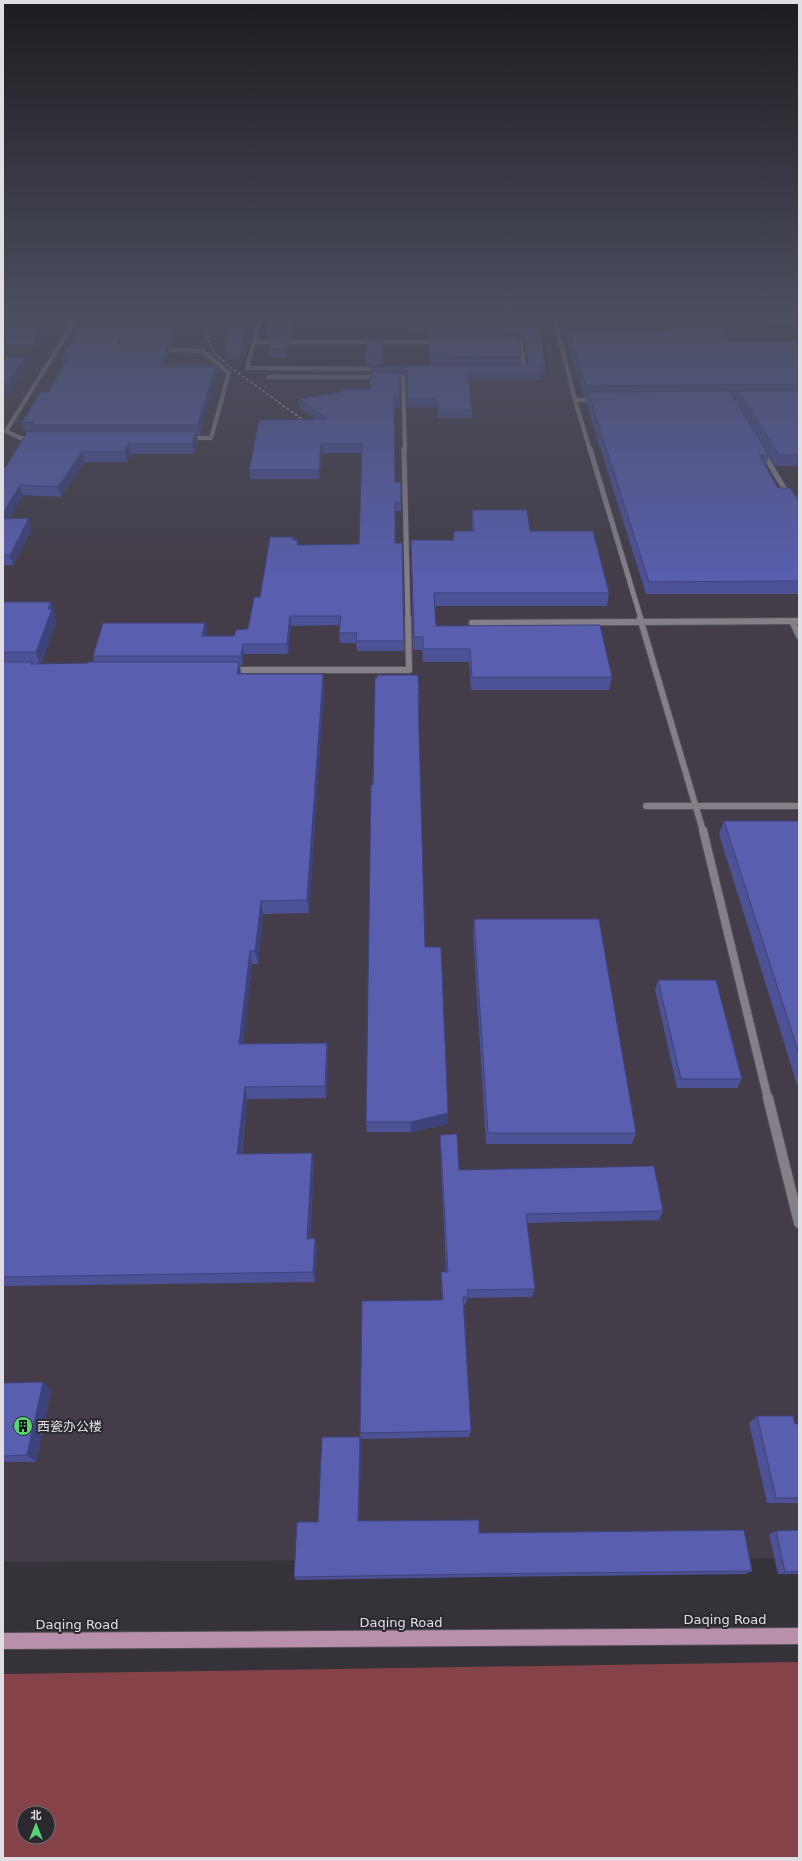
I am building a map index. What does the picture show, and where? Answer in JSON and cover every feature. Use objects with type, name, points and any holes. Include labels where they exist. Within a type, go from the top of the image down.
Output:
[{"type":"main road","name":"Daqing Road","points":[[3,1642],[799,1636]]},
{"type":"street","points":[[24,403],[6,431],[20,438],[44,438]]},
{"type":"street","points":[[179,438],[211,438],[221,403]]},
{"type":"street","points":[[226,670],[409,670],[404,403]]},
{"type":"street","points":[[576,403],[697,806],[799,1223]]},
{"type":"street","points":[[758,445],[799,512]]},
{"type":"street","points":[[792,621],[799,636]]},
{"type":"street","points":[[472,623],[799,621]]},
{"type":"street","points":[[646,806],[799,806]]},
{"type":"shaded area","points":[[3,403],[799,403],[799,1558],[3,1562]]},
{"type":"shaded area","points":[[799,1662],[799,1858],[3,1858],[3,1674]]},
{"type":"building","points":[[33,403],[205,403],[198,425],[31,425],[33,422],[22,422]]},
{"type":"building","points":[[304,403],[394,403],[395,482],[401,482],[401,502],[395,502],[395,543],[402,543],[404,641],[356,641],[357,633],[339,633],[341,616],[290,616],[287,644],[243,644],[241,656],[93,656],[103,623],[205,623],[202,636],[234,636],[236,630],[248,629],[254,597],[260,597],[270,537],[294,537],[293,540],[298,540],[297,545],[359,544],[362,444],[321,444],[319,470],[249,470],[259,420],[327,419]]},
{"type":"building","points":[[437,403],[471,403],[472,410],[438,410]]},
{"type":"building","points":[[591,403],[737,403],[769,455],[759,455],[778,488],[790,488],[799,501],[799,581],[649,582]]},
{"type":"building","points":[[746,403],[799,403],[799,455],[779,455]]},
{"type":"building","points":[[27,432],[196,432],[192,444],[128,444],[125,452],[82,452],[58,487],[20,485],[3,513],[3,468],[5,468]]},
{"type":"building","points":[[472,510],[527,510],[530,531],[593,531],[609,593],[434,593],[436,626],[600,625],[612,677],[472,677],[470,649],[423,649],[423,637],[414,637],[411,540],[454,540],[454,531],[474,531]]},
{"type":"building","points":[[29,518],[10,555],[3,555],[3,519]]},
{"type":"building","points":[[3,602],[51,602],[48,609],[52,609],[36,652],[3,652]]},
{"type":"building","points":[[3,662],[32,662],[31,664],[88,662],[239,662],[237,674],[323,674],[307,900],[261,901],[255,951],[250,951],[239,1044],[327,1043],[325,1086],[245,1087],[237,1154],[312,1153],[307,1239],[315,1238],[313,1272],[3,1277]]},
{"type":"building","points":[[377,675],[418,675],[425,947],[441,947],[448,1113],[411,1122],[366,1122],[371,785],[373,785],[375,678],[377,678]]},
{"type":"building","points":[[724,821],[799,821],[799,1054]]},
{"type":"building","points":[[474,919],[599,919],[636,1133],[488,1133]]},
{"type":"building","points":[[658,980],[716,980],[742,1079],[681,1079]]},
{"type":"building","points":[[457,1134],[459,1170],[654,1166],[663,1211],[526,1214],[535,1289],[467,1290],[468,1297],[463,1297],[471,1431],[360,1433],[362,1301],[443,1300],[441,1272],[448,1272],[440,1135]]},
{"type":"building","name":"西瓷办公楼","points":[[43,1382],[27,1455],[3,1456],[3,1383]]},
{"type":"building","points":[[757,1416],[793,1416],[795,1424],[799,1424],[799,1498],[776,1498]]},
{"type":"building","points":[[322,1437],[360,1437],[358,1521],[479,1520],[479,1533],[744,1530],[752,1571],[294,1577],[297,1522],[318,1522]]},
{"type":"building","points":[[799,1530],[799,1571],[785,1572],[776,1531]]},
{"type":"railway","points":[[279,403],[303,420],[308,429]]},
{"type":"place","name":"西瓷办公楼","points":[[23,1426]]}]
